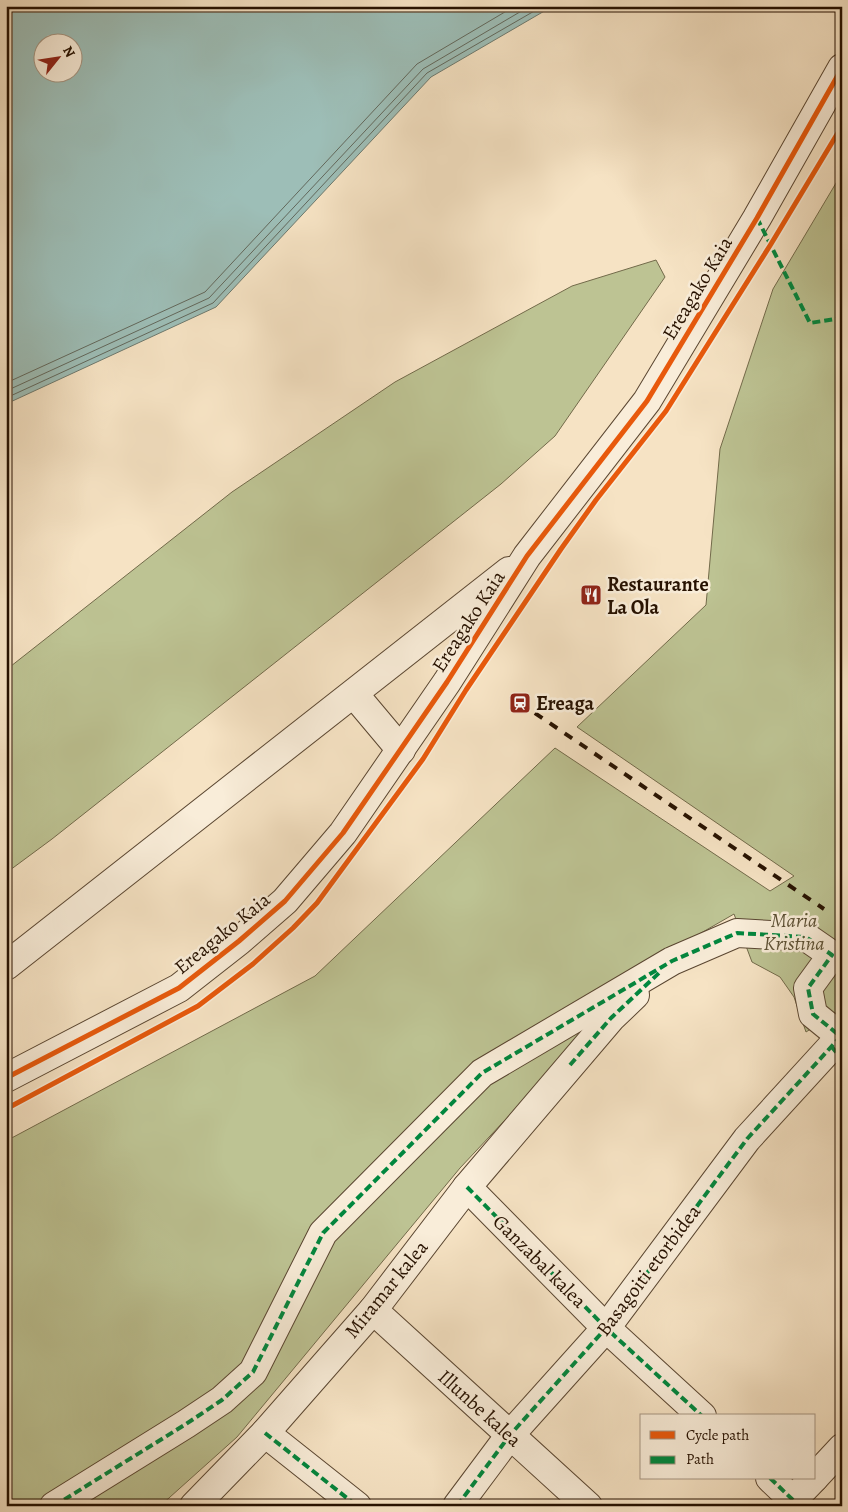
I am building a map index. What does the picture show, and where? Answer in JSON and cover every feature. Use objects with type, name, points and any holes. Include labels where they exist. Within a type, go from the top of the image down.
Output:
[{"type":"street","name":"Ereagako Kaia","points":[[6,1078],[179,988],[285,902],[343,833],[447,682],[527,556],[647,401],[756,218],[842,68]]},
{"type":"street","name":"Ereagako Kaia","points":[[6,966],[527,556]]},
{"type":"street","points":[[354,694],[401,750]]},
{"type":"street","points":[[54,1506],[215,1405],[253,1372],[322,1233],[482,1073],[672,961],[737,933],[806,937],[832,954],[808,988],[813,1014],[839,1044]]},
{"type":"street","name":"Miramar kalea","points":[[194,1506],[265,1433],[373,1310],[467,1187],[611,1018],[672,961]]},
{"type":"street","name":"Basagoiti etorbidea","points":[[457,1506],[510,1435],[606,1328],[747,1139],[839,1044]]},
{"type":"street","name":"Ganzabal kalea","points":[[467,1187],[606,1328],[700,1414]]},
{"type":"street","name":"Illunbe kalea","points":[[373,1310],[588,1506]]},
{"type":"street","points":[[265,1433],[357,1506]]},
{"type":"street","points":[[816,1476],[842,1448]]},
{"type":"street","points":[[772,1480],[790,1503],[812,1480]]},
{"type":"green space","name":"Maria Kristina","points":[[842,173],[842,1009],[806,1032],[794,997],[780,977],[752,962],[734,914],[656,959],[460,1168],[237,1437],[160,1506],[6,1506],[6,1141],[315,976],[555,748],[770,891],[794,876],[577,727],[706,605],[720,449],[773,289]]},
{"type":"green space","points":[[656,260],[665,277],[555,436],[501,484],[52,839],[6,873],[6,670],[232,492],[395,382],[572,286]]},
{"type":"water","points":[[6,6],[553,6],[431,77],[216,307],[6,404]]},
{"type":"railway","points":[[520,703],[824,909]]},
{"type":"marked path","points":[[757,218],[810,323],[842,318]]},
{"type":"marked path","points":[[54,1506],[222,1400],[253,1372],[323,1233],[482,1073],[672,961],[737,933],[806,937],[832,955],[808,988],[813,1014],[840,1036]]},
{"type":"marked path","points":[[570,1065],[611,1018],[659,973]]},
{"type":"marked path","points":[[457,1506],[510,1435],[606,1328],[747,1139],[842,1035]]},
{"type":"marked path","points":[[831,1046],[842,1059]]},
{"type":"marked path","points":[[467,1187],[606,1328],[700,1414]]},
{"type":"marked path","points":[[265,1433],[357,1506]]},
{"type":"marked path","points":[[772,1480],[793,1500]]},
{"type":"cycle path","points":[[6,1078],[179,988],[239,941],[285,901],[343,833],[447,682],[527,556],[647,401],[757,218],[842,68]]},
{"type":"cycle path","points":[[6,1109],[198,1006],[253,964],[293,928],[317,903],[423,759],[466,690],[561,549],[596,500],[666,411],[771,244],[842,126]]},
{"type":"place","name":"Restaurante La Ola","points":[[591,595]]},
{"type":"place","name":"Ereaga","points":[[520,703]]}]
